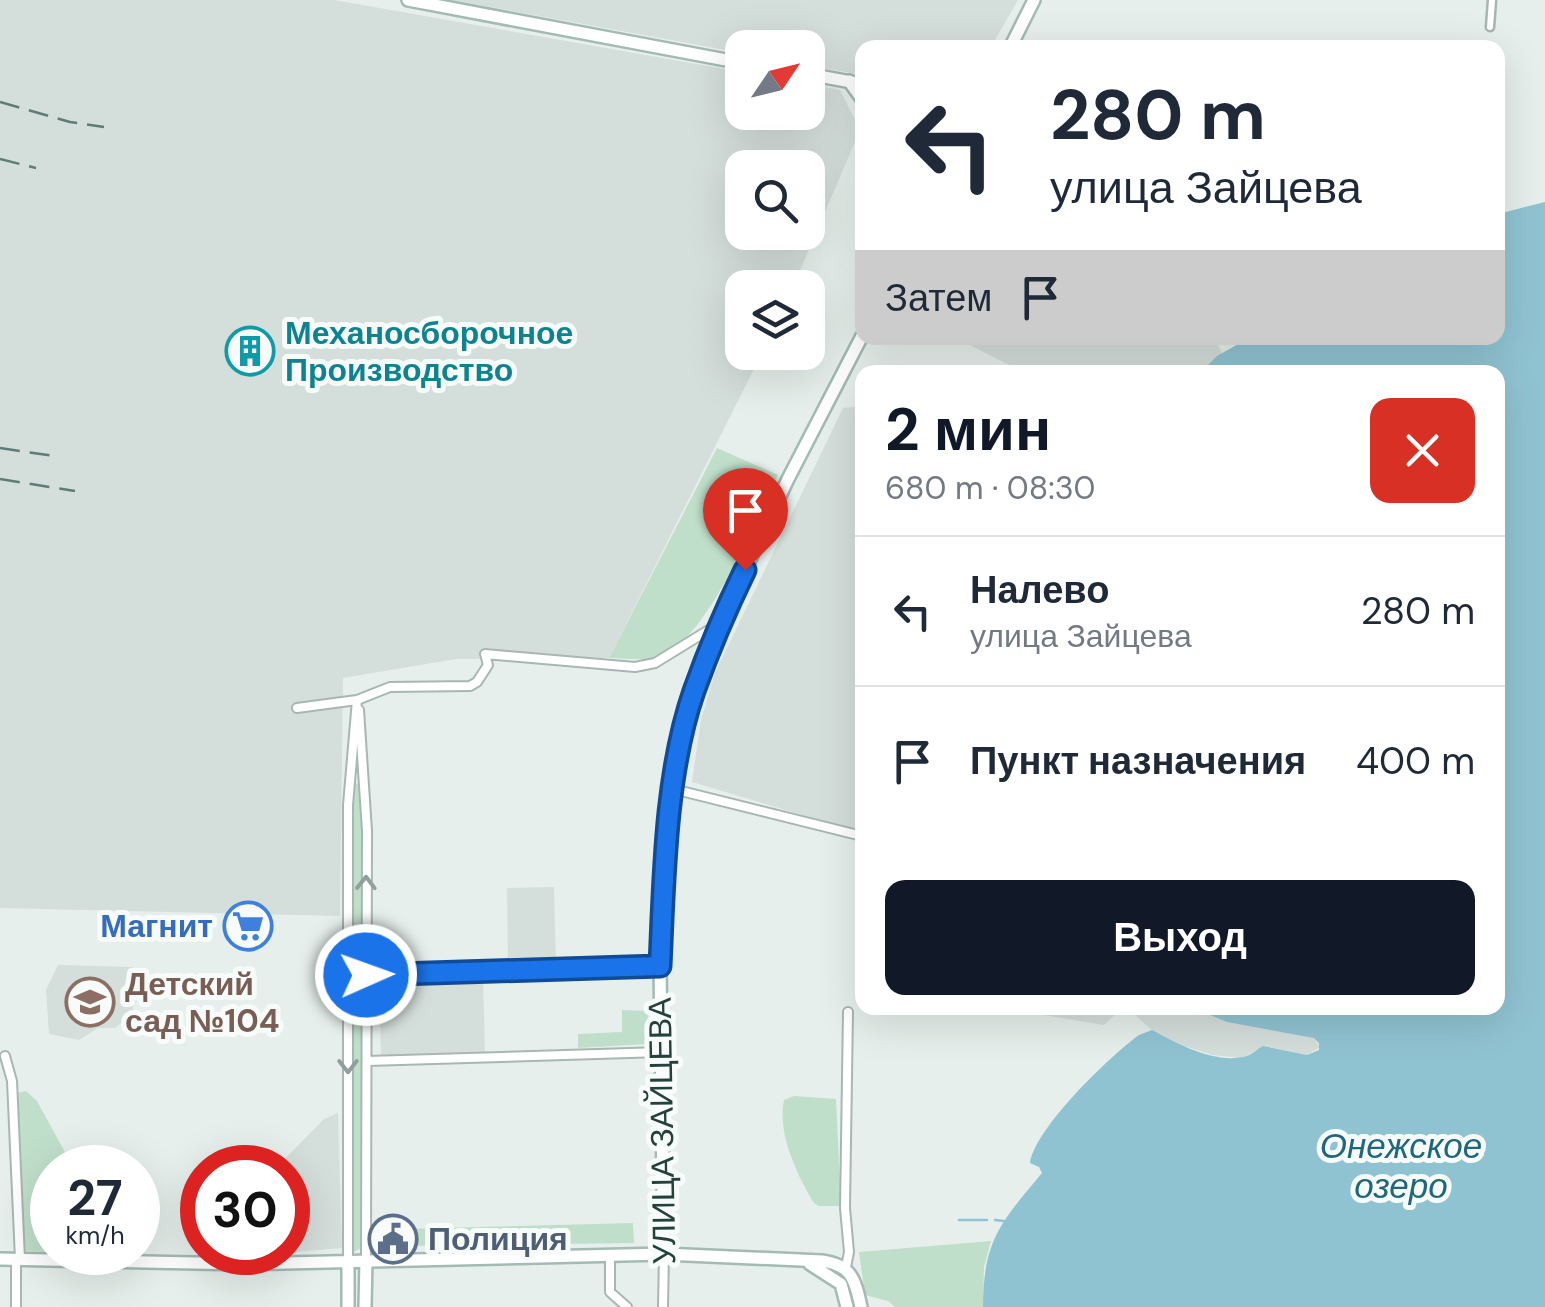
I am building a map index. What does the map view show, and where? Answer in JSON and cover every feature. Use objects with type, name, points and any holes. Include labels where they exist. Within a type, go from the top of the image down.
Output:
[{"type":"main road","points":[[408,0],[725,60]]},
{"type":"main road","points":[[1014,40],[1034,0]]},
{"type":"main road","points":[[825,77],[855,83]]},
{"type":"main road","name":"УЛИЦА ЗАЙЦЕВА","points":[[664,1254],[660,966],[664,870],[674,789],[694,692],[720,623],[858,345]]},
{"type":"main road","points":[[0,1260],[231,1264],[664,1254],[832,1262],[849,1270],[861,1307]]},
{"type":"main road","points":[[365,1307],[366,1260]]},
{"type":"main road","points":[[348,1261],[348,1307]]},
{"type":"main road","points":[[806,1262],[838,1281],[844,1289],[847,1307]]},
{"type":"main road","points":[[838,1281],[838,1272],[849,1270]]},
{"type":"street","points":[[1490,27],[1492,0]]},
{"type":"street","points":[[296,708],[357,700],[390,687],[470,686],[488,665],[486,654],[636,667],[654,663],[720,623]]},
{"type":"street","points":[[348,1261],[349,782],[357,700]]},
{"type":"street","points":[[357,700],[366,784],[366,1260]]},
{"type":"street","points":[[349,782],[359,778],[366,784]]},
{"type":"street","points":[[674,789],[855,834]]},
{"type":"street","points":[[349,940],[355,936],[366,939]]},
{"type":"street","points":[[366,975],[660,966]]},
{"type":"street","points":[[848,1012],[845,1208],[849,1270]]},
{"type":"street","points":[[348,1036],[366,1036]]},
{"type":"street","points":[[367,1061],[662,1052]]},
{"type":"street","points":[[5,1056],[12,1081],[16,1307]]},
{"type":"street","points":[[348,1147],[358,1152],[366,1148]]},
{"type":"street","name":"УЛИЦА ЗАЙЦЕВА","points":[[663,1307],[664,1254]]},
{"type":"street","points":[[610,1256],[610,1292],[627,1307]]},
{"type":"shaded area","points":[[0,0],[334,0],[725,69],[725,130],[825,130],[825,87],[840,90],[855,120],[855,142],[825,212],[825,150],[725,150],[725,250],[809,250],[800,270],[725,270],[725,370],[753,370],[609,658],[456,659],[343,678],[340,916],[0,908]]},
{"type":"shaded area","points":[[452,0],[1018,0],[995,40],[855,40],[855,74],[825,68],[825,30],[725,30],[725,50]]},
{"type":"shaded area","points":[[970,345],[1218,345],[1222,353],[1208,365],[1009,365]]},
{"type":"shaded area","points":[[855,407],[855,831],[692,782],[701,720],[715,673],[843,408]]},
{"type":"shaded area","points":[[554,887],[556,965],[508,966],[507,888]]},
{"type":"shaded area","name":"Детский сад №104","points":[[58,965],[133,967],[133,1014],[115,1028],[98,1028],[79,1040],[49,1034],[46,990]]},
{"type":"shaded area","points":[[483,978],[485,1054],[381,1056],[379,980]]},
{"type":"shaded area","points":[[1043,1015],[1115,1015],[1104,1025]]},
{"type":"shaded area","points":[[1135,1015],[1210,1015],[1227,1022],[1304,1034],[1314,1038],[1320,1047],[1307,1055],[1264,1046],[1242,1058],[1213,1055],[1152,1030]]},
{"type":"shaded area","points":[[338,1113],[342,1248],[310,1251],[310,1145],[299,1145],[324,1119]]},
{"type":"green space","points":[[717,448],[778,475],[742,550],[710,607],[674,649],[651,659],[609,658]]},
{"type":"green space","points":[[352,785],[362,787],[361,1248],[354,1252],[350,1248]]},
{"type":"green space","points":[[622,1010],[648,1011],[647,1044],[578,1048],[578,1034],[622,1032]]},
{"type":"green space","points":[[26,1091],[37,1101],[61,1145],[30,1145],[30,1251],[25,1251],[17,1093]]},
{"type":"green space","points":[[794,1096],[836,1099],[841,1206],[814,1203],[795,1167],[783,1126],[784,1100]]},
{"type":"green space","points":[[633,1223],[634,1243],[402,1246],[401,1229]]},
{"type":"green space","points":[[991,1241],[984,1267],[983,1307],[895,1307],[865,1295],[859,1252]]},
{"type":"water","name":"Онежское озеро","points":[[1545,202],[1545,1307],[983,1307],[991,1248],[1006,1219],[1042,1173],[1030,1163],[1035,1148],[1076,1094],[1139,1035],[1152,1030],[1196,1051],[1220,1057],[1246,1056],[1263,1046],[1307,1055],[1319,1050],[1314,1038],[1227,1022],[1210,1015],[1505,1015],[1505,365],[1208,365],[1237,345],[1505,345],[1505,212]]},
{"type":"waterway","points":[[959,1220],[987,1220]]},
{"type":"waterway","points":[[995,1220],[1004,1221]]},
{"type":"railway","points":[[0,102],[70,122],[104,127]]},
{"type":"railway","points":[[0,159],[36,168]]},
{"type":"railway","points":[[0,448],[54,456]]},
{"type":"railway","points":[[0,479],[75,491]]},
{"type":"place","name":"Механосборочное Производство","points":[[250,351]]},
{"type":"place","name":"Магнит","points":[[248,926]]},
{"type":"place","name":"Детский сад №104","points":[[90,1002]]},
{"type":"place","name":"Полиция","points":[[393,1239]]},
{"type":"route","points":[[366,975],[660,966],[664,870],[684,732],[694,692],[745,570]]}]
